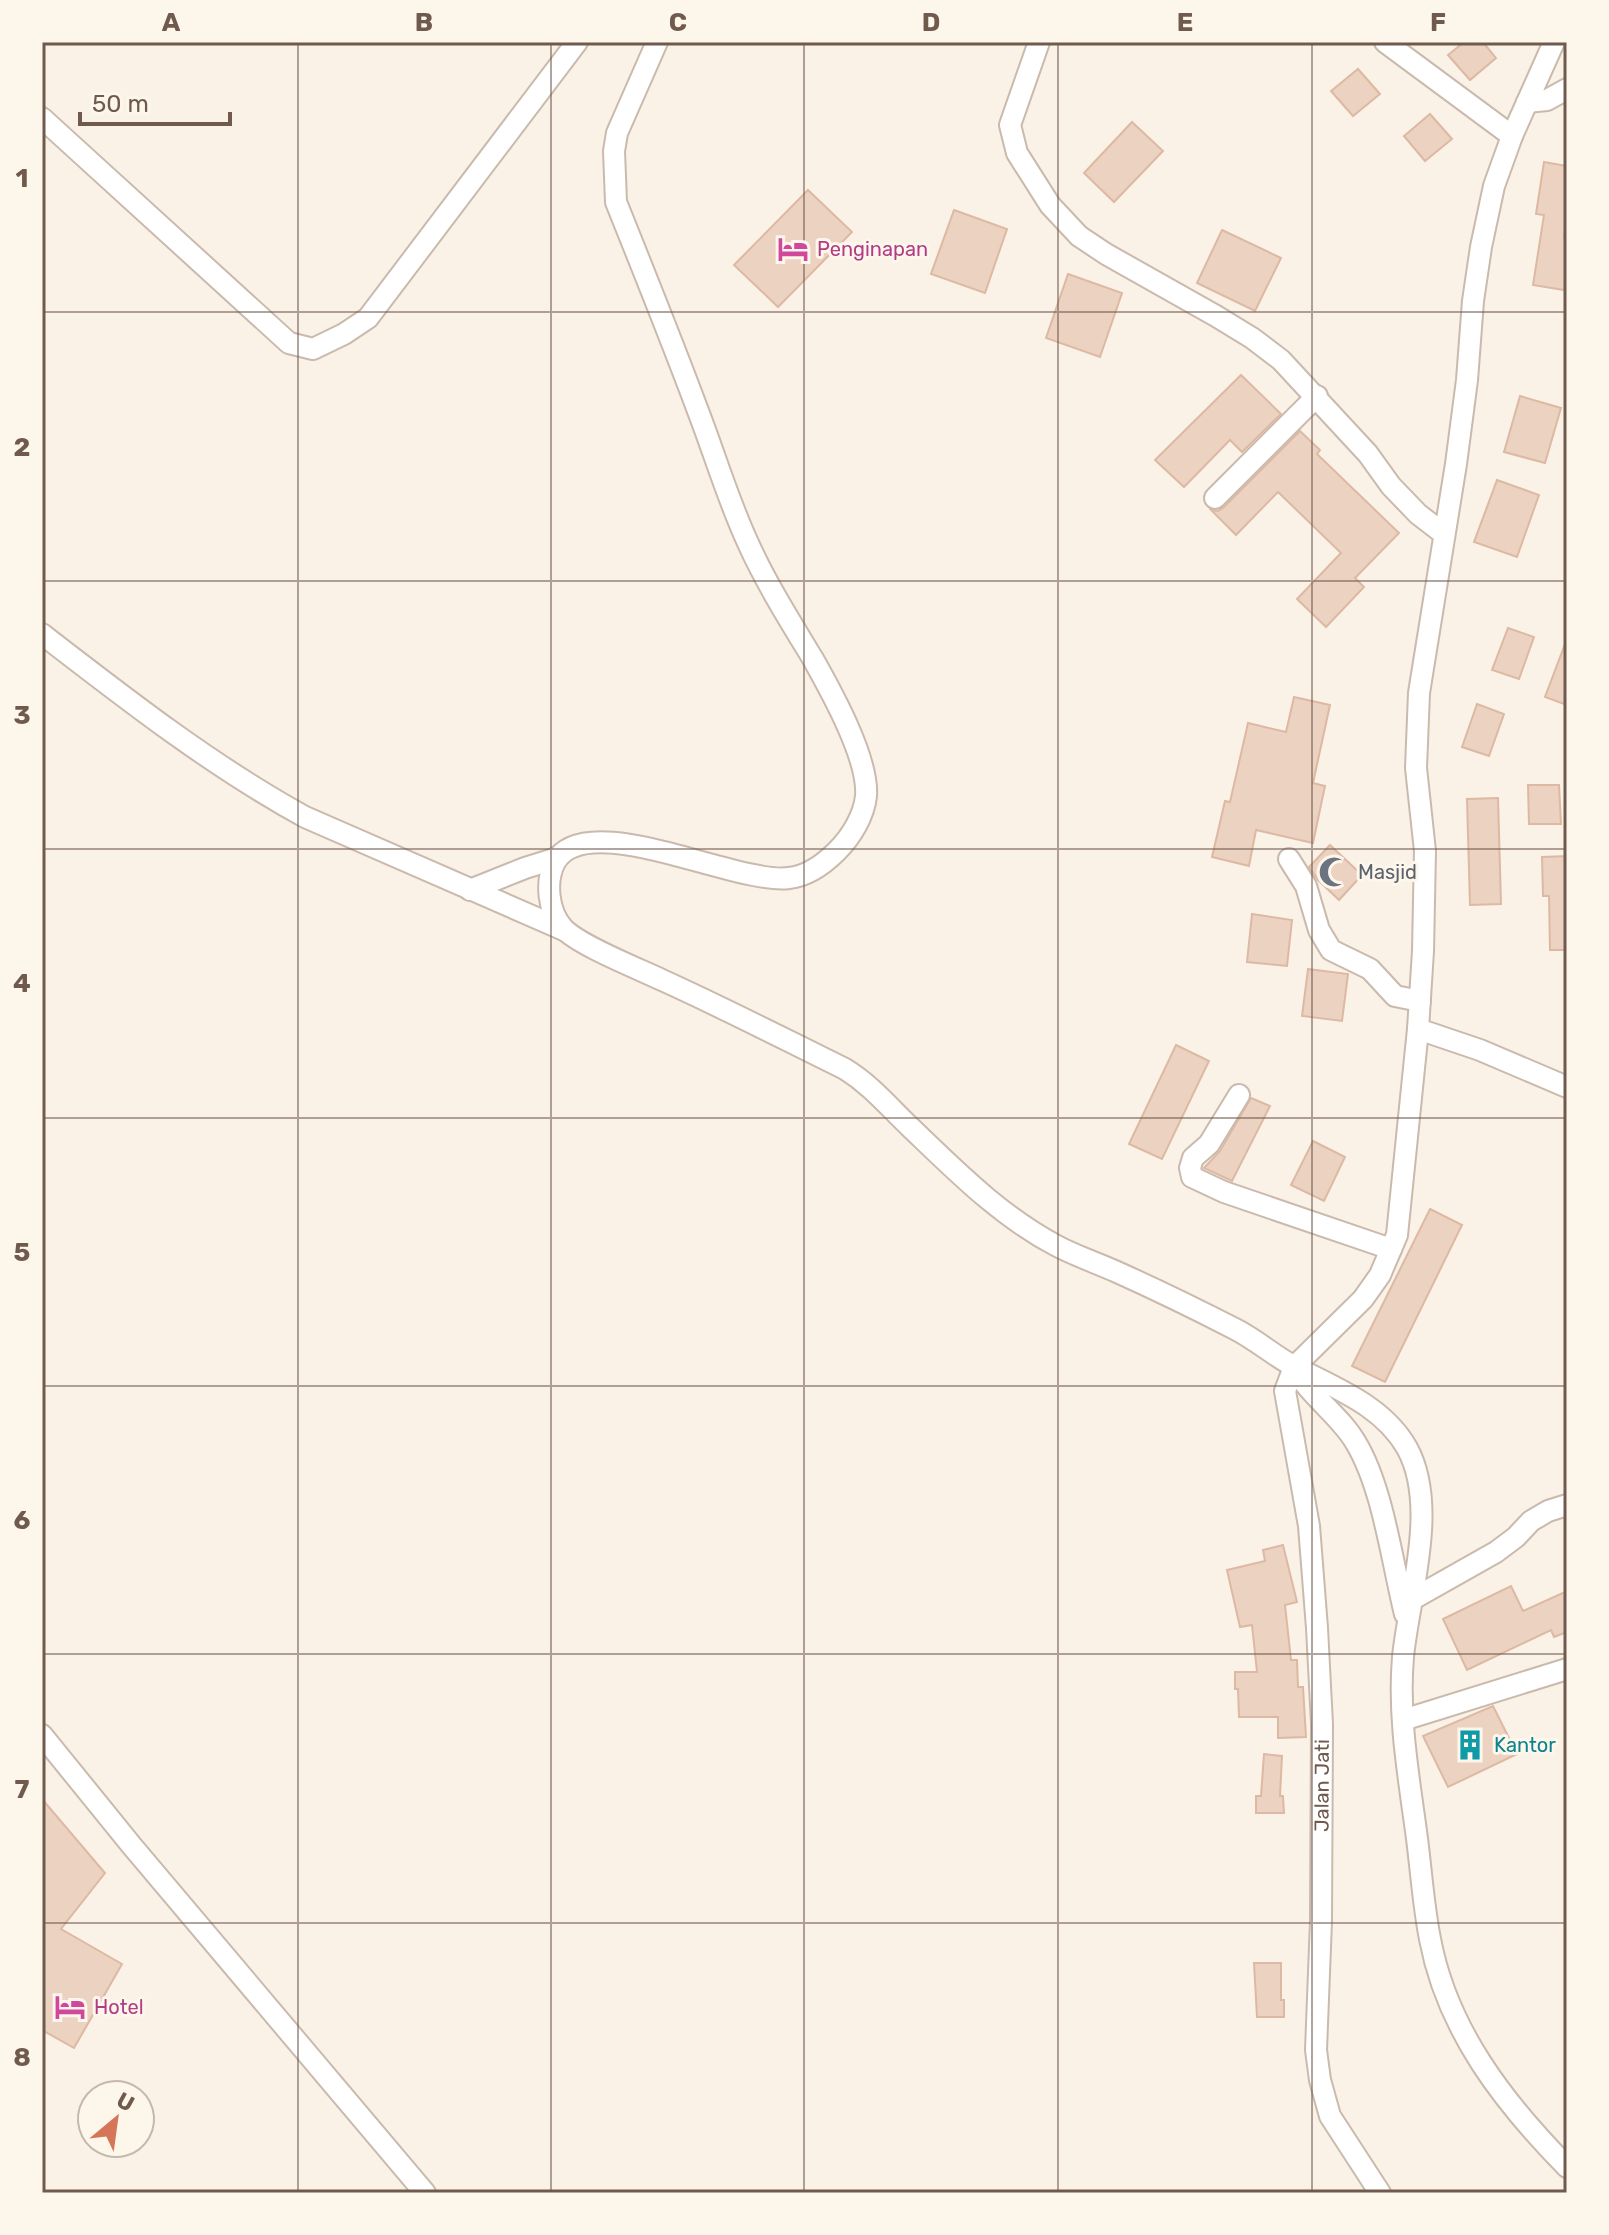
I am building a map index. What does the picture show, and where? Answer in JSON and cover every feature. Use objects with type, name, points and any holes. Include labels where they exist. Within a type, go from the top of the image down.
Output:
[{"type":"street","points":[[42,118],[289,343],[313,349],[368,318],[577,42]]},
{"type":"street","points":[[470,890],[557,858],[578,845],[619,842],[754,877],[790,878],[815,869],[842,845],[854,829],[866,796],[857,752],[841,712],[744,533],[616,202],[614,151],[617,133],[657,42]]},
{"type":"street","points":[[1039,42],[1010,125],[1017,153],[1050,205],[1079,236],[1252,338],[1281,360],[1368,454],[1391,486],[1418,514],[1444,534]]},
{"type":"street","points":[[1385,42],[1512,136]]},
{"type":"street","points":[[1294,1367],[1363,1299],[1380,1275],[1397,1235],[1418,1029],[1425,896],[1416,734],[1419,693],[1467,380],[1481,247],[1494,186],[1512,136],[1554,42]]},
{"type":"street","points":[[1527,102],[1547,100],[1567,89]]},
{"type":"street","points":[[1215,498],[1317,396]]},
{"type":"street","points":[[42,634],[206,755],[305,817],[564,930],[608,955],[845,1069],[879,1093],[970,1185],[1022,1224],[1057,1246],[1162,1292],[1240,1331],[1294,1367],[1343,1390],[1372,1410],[1395,1432],[1408,1450],[1414,1468],[1421,1523],[1416,1580],[1403,1660],[1403,1741],[1431,1944],[1457,2024],[1501,2093],[1567,2167]]},
{"type":"street","points":[[557,858],[549,885],[554,916],[564,930]]},
{"type":"street","points":[[1289,859],[1306,886],[1319,930],[1331,950],[1370,969],[1395,996],[1420,1001]]},
{"type":"street","points":[[1418,1029],[1480,1050],[1567,1087]]},
{"type":"street","points":[[1239,1095],[1209,1144],[1193,1158],[1190,1168],[1192,1177],[1224,1192],[1391,1249]]},
{"type":"street","points":[[1294,1367],[1322,1405],[1354,1439],[1374,1477],[1407,1622]]},
{"type":"street","name":"Jalan Jati","points":[[1294,1367],[1285,1391],[1285,1403],[1309,1526],[1322,1724],[1321,1921],[1316,2050],[1330,2116],[1380,2193]]},
{"type":"street","points":[[1411,1600],[1496,1552],[1531,1521],[1567,1505]]},
{"type":"street","points":[[1403,1720],[1567,1669]]},
{"type":"street","points":[[42,1735],[425,2193]]},
{"type":"building","points":[[1464,42],[1483,42],[1496,58],[1470,80],[1448,55]]},
{"type":"building","points":[[1358,69],[1380,94],[1353,116],[1331,91]]},
{"type":"building","points":[[1430,114],[1452,139],[1425,161],[1404,136]]},
{"type":"building","points":[[1132,122],[1163,151],[1114,202],[1084,173]]},
{"type":"building","points":[[1544,162],[1567,166],[1564,238],[1567,238],[1567,272],[1564,290],[1533,285],[1544,215],[1536,214]]},
{"type":"building","name":"Penginapan","points":[[808,190],[852,232],[778,307],[734,265]]},
{"type":"building","name":"Penginapan","points":[[954,210],[1007,229],[985,293],[931,274]]},
{"type":"building","points":[[1222,230],[1281,258],[1255,311],[1197,283]]},
{"type":"building","points":[[1068,274],[1122,293],[1100,357],[1046,338]]},
{"type":"building","points":[[1241,375],[1281,414],[1242,452],[1230,440],[1184,487],[1155,460]]},
{"type":"building","points":[[1520,396],[1561,408],[1545,463],[1504,452]]},
{"type":"building","points":[[1300,431],[1320,450],[1317,454],[1399,533],[1355,578],[1364,587],[1326,627],[1297,599],[1341,553],[1278,492],[1236,535],[1211,510],[1218,511],[1224,507]]},
{"type":"building","points":[[1497,480],[1539,495],[1517,557],[1474,542]]},
{"type":"building","points":[[1508,628],[1534,637],[1519,679],[1492,670]]},
{"type":"building","points":[[1567,644],[1567,705],[1545,697]]},
{"type":"building","points":[[1294,697],[1330,705],[1313,783],[1325,786],[1313,843],[1256,830],[1249,866],[1212,857],[1225,801],[1230,802],[1248,723],[1286,732]]},
{"type":"building","points":[[1477,704],[1504,714],[1489,756],[1462,747]]},
{"type":"building","points":[[1528,785],[1559,785],[1561,824],[1529,824]]},
{"type":"building","points":[[1498,798],[1501,904],[1470,905],[1467,799]]},
{"type":"building","name":"Masjid","points":[[1330,845],[1362,875],[1339,900],[1309,867]]},
{"type":"building","points":[[1567,856],[1567,950],[1550,950],[1549,896],[1543,896],[1542,857]]},
{"type":"building","points":[[1252,914],[1292,920],[1287,966],[1247,962]]},
{"type":"building","points":[[1308,969],[1348,974],[1342,1021],[1302,1016]]},
{"type":"building","points":[[1176,1045],[1209,1061],[1162,1159],[1129,1144]]},
{"type":"building","points":[[1251,1098],[1270,1106],[1232,1181],[1204,1168],[1220,1151]]},
{"type":"building","points":[[1313,1141],[1345,1157],[1324,1201],[1291,1185]]},
{"type":"building","points":[[1430,1209],[1462,1225],[1385,1382],[1352,1366]]},
{"type":"building","points":[[1283,1545],[1297,1602],[1285,1605],[1291,1660],[1297,1660],[1298,1687],[1303,1687],[1306,1737],[1278,1738],[1278,1717],[1239,1717],[1238,1689],[1235,1689],[1235,1672],[1257,1672],[1252,1625],[1240,1627],[1227,1570],[1265,1561],[1263,1550]]},
{"type":"building","points":[[1511,1586],[1523,1611],[1567,1591],[1567,1632],[1554,1637],[1551,1630],[1467,1670],[1443,1619]]},
{"type":"building","name":"Kantor","points":[[1493,1706],[1517,1754],[1448,1787],[1423,1736]]},
{"type":"building","points":[[1264,1754],[1282,1756],[1280,1796],[1283,1796],[1284,1813],[1256,1813],[1256,1796],[1261,1796]]},
{"type":"building","points":[[42,1799],[105,1873],[61,1929],[122,1964],[74,2048],[42,2030]]},
{"type":"building","points":[[1254,1963],[1281,1963],[1284,2017],[1257,2017]]},
{"type":"place","name":"Penginapan","points":[[793,249]]},
{"type":"place","name":"Masjid","points":[[1334,872]]},
{"type":"place","name":"Kantor","points":[[1470,1745]]},
{"type":"place","name":"Hotel","points":[[70,2007]]}]
